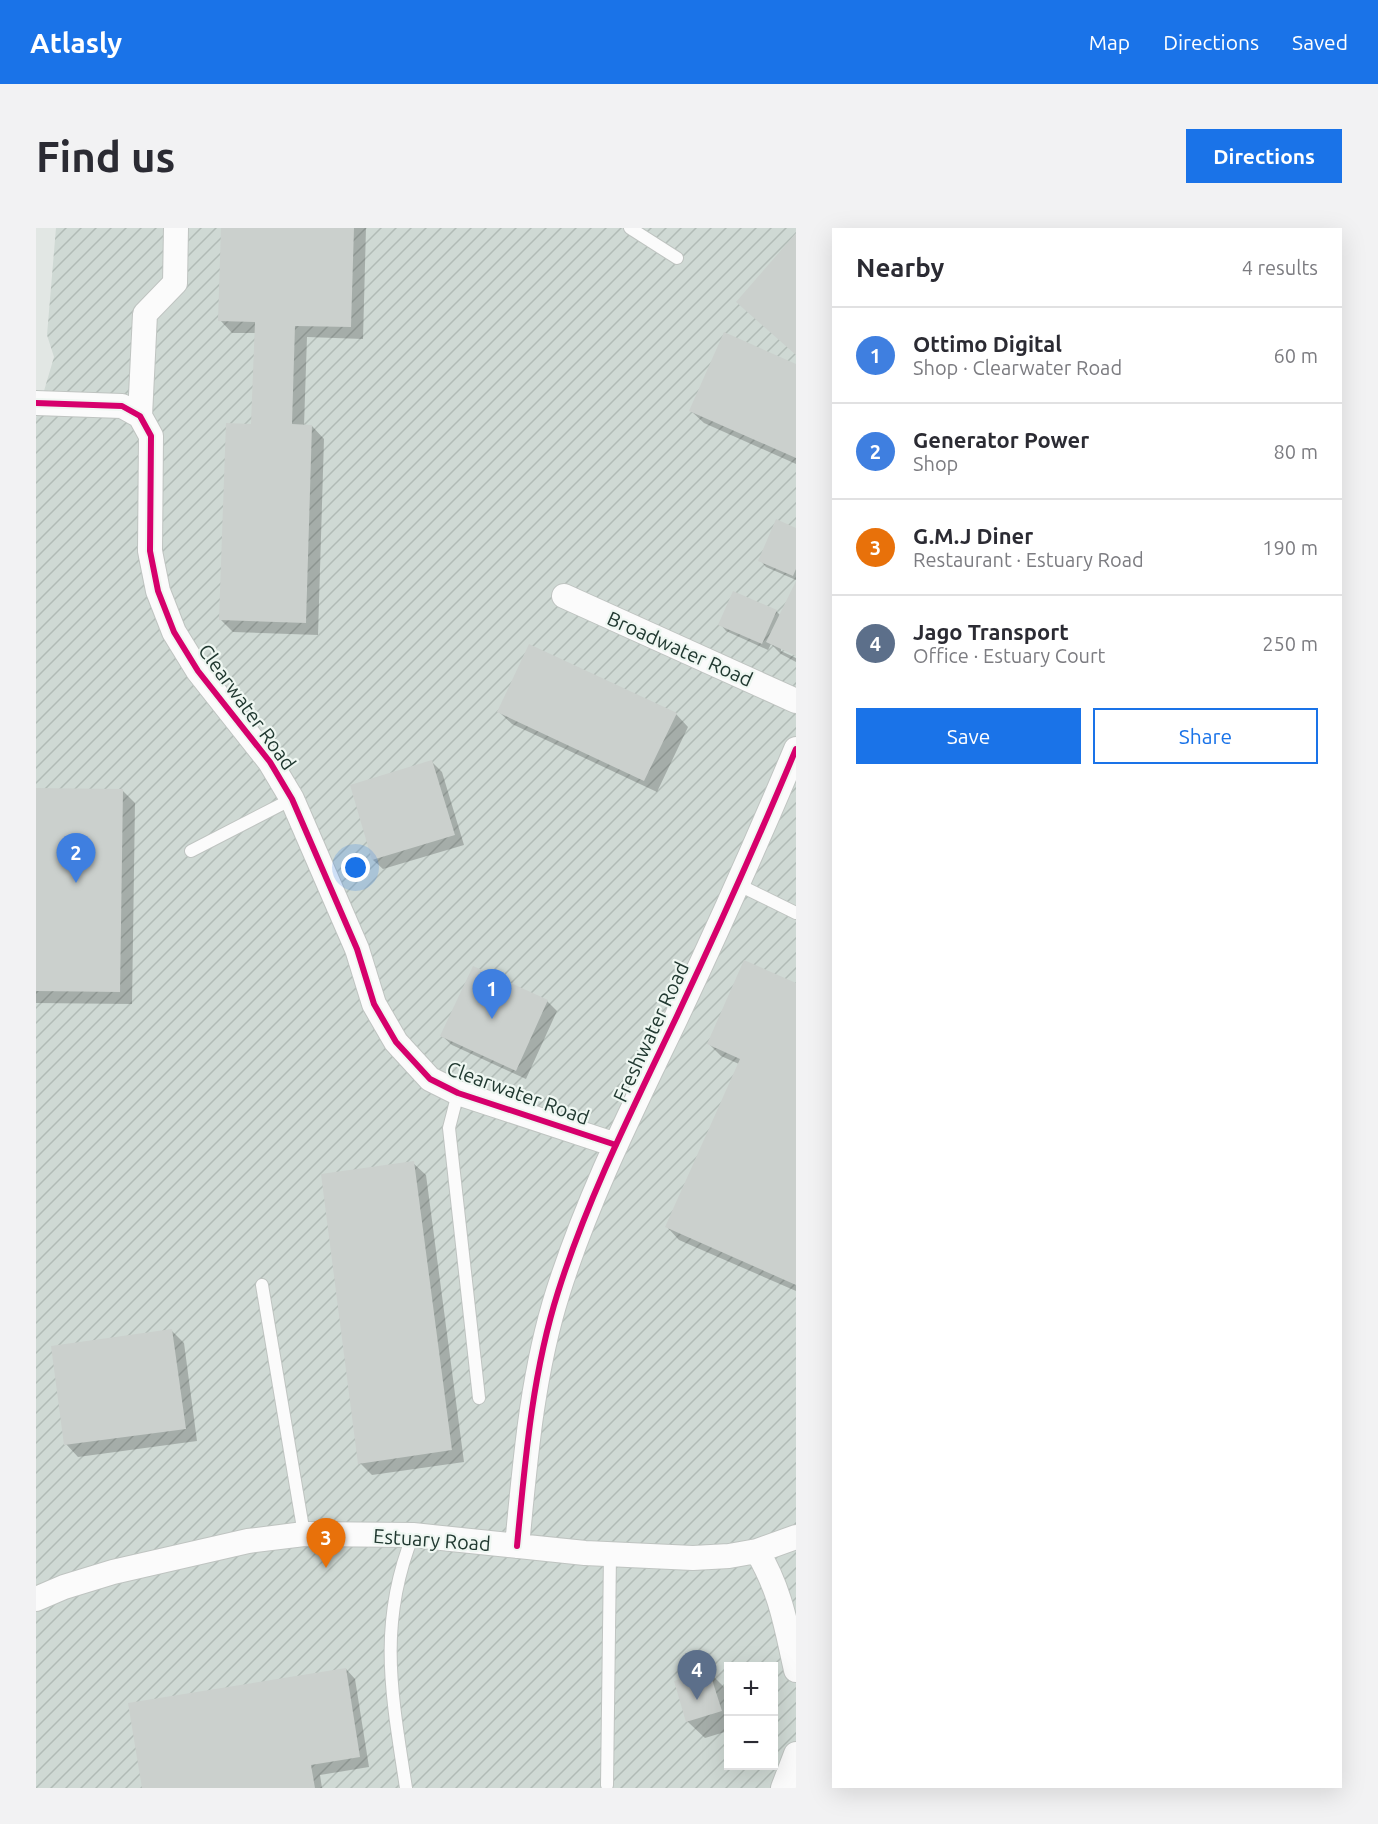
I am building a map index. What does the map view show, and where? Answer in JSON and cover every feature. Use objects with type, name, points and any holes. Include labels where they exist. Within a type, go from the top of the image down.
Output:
[{"type":"street","name":"Clearwater Road","points":[[176,228],[176,283],[145,314],[140,416],[151,436],[150,551],[158,591],[174,632],[198,672],[270,762],[292,799],[357,949],[374,1004],[396,1042],[430,1078],[458,1093],[616,1145]]},
{"type":"street","points":[[36,403],[122,406],[140,416]]},
{"type":"street","name":"Broadwater Road","points":[[564,596],[796,701]]},
{"type":"street","name":"Freshwater Road","points":[[517,1546],[532,1411],[558,1294],[582,1223],[616,1145],[739,885],[796,749]]},
{"type":"street","name":"Estuary Road","points":[[36,1599],[64,1587],[113,1572],[248,1540],[304,1534],[413,1535],[610,1555],[693,1558],[729,1557],[757,1551],[796,1537]]},
{"type":"street","points":[[757,1551],[773,1578],[783,1606],[796,1670]]},
{"type":"street","points":[[783,1788],[796,1755]]},
{"type":"lane","points":[[630,228],[677,258]]},
{"type":"lane","points":[[190,851],[292,799]]},
{"type":"lane","points":[[739,885],[796,913]]},
{"type":"lane","points":[[458,1093],[449,1128],[479,1398]]},
{"type":"lane","points":[[262,1285],[304,1534]]},
{"type":"lane","points":[[406,1788],[390,1689],[389,1628],[402,1563],[413,1535]]},
{"type":"lane","points":[[608,1785],[610,1555]]},
{"type":"shaded area","points":[[56,228],[796,228],[796,1788],[36,1788],[36,418],[54,357],[47,335]]},
{"type":"building","points":[[221,228],[354,228],[351,327],[295,326],[292,424],[312,425],[306,623],[219,620],[226,423],[251,424],[255,322],[218,321]]},
{"type":"building","points":[[796,233],[796,355],[736,302]]},
{"type":"building","points":[[724,332],[796,364],[796,458],[689,411]]},
{"type":"building","points":[[776,519],[796,528],[796,569],[793,576],[758,561]]},
{"type":"building","points":[[796,581],[796,656],[766,642]]},
{"type":"building","points":[[733,591],[777,610],[762,644],[718,625]]},
{"type":"building","points":[[529,644],[677,713],[644,781],[497,712]]},
{"type":"building","points":[[432,760],[455,835],[372,860],[350,785]]},
{"type":"building","points":[[36,788],[123,789],[120,992],[36,991]]},
{"type":"building","points":[[744,960],[796,983],[796,1285],[665,1227],[740,1059],[707,1044]]},
{"type":"building","points":[[473,966],[548,1000],[516,1071],[440,1036]]},
{"type":"building","points":[[414,1161],[452,1450],[358,1464],[321,1174]]},
{"type":"building","points":[[172,1329],[186,1429],[64,1445],[51,1346]]},
{"type":"building","points":[[346,1668],[360,1757],[311,1765],[315,1788],[142,1788],[128,1703]]},
{"type":"building","points":[[709,1670],[722,1711],[686,1722],[674,1681]]},
{"type":"cycle path","points":[[36,403],[122,406],[140,416],[151,436],[150,551],[158,591],[174,632],[198,671],[270,762],[292,799],[357,949],[374,1004],[396,1042],[430,1079],[458,1093],[616,1145]]},
{"type":"cycle path","points":[[517,1546],[536,1386],[549,1323],[570,1257],[612,1153],[692,985],[796,749]]},
{"type":"place","name":"Generator Power","points":[[76,883]]},
{"type":"place","name":"Ottimo Digital","points":[[492,1019]]},
{"type":"place","name":"G.M.J Diner","points":[[326,1568]]},
{"type":"place","name":"Jago Transport","points":[[697,1700]]}]
